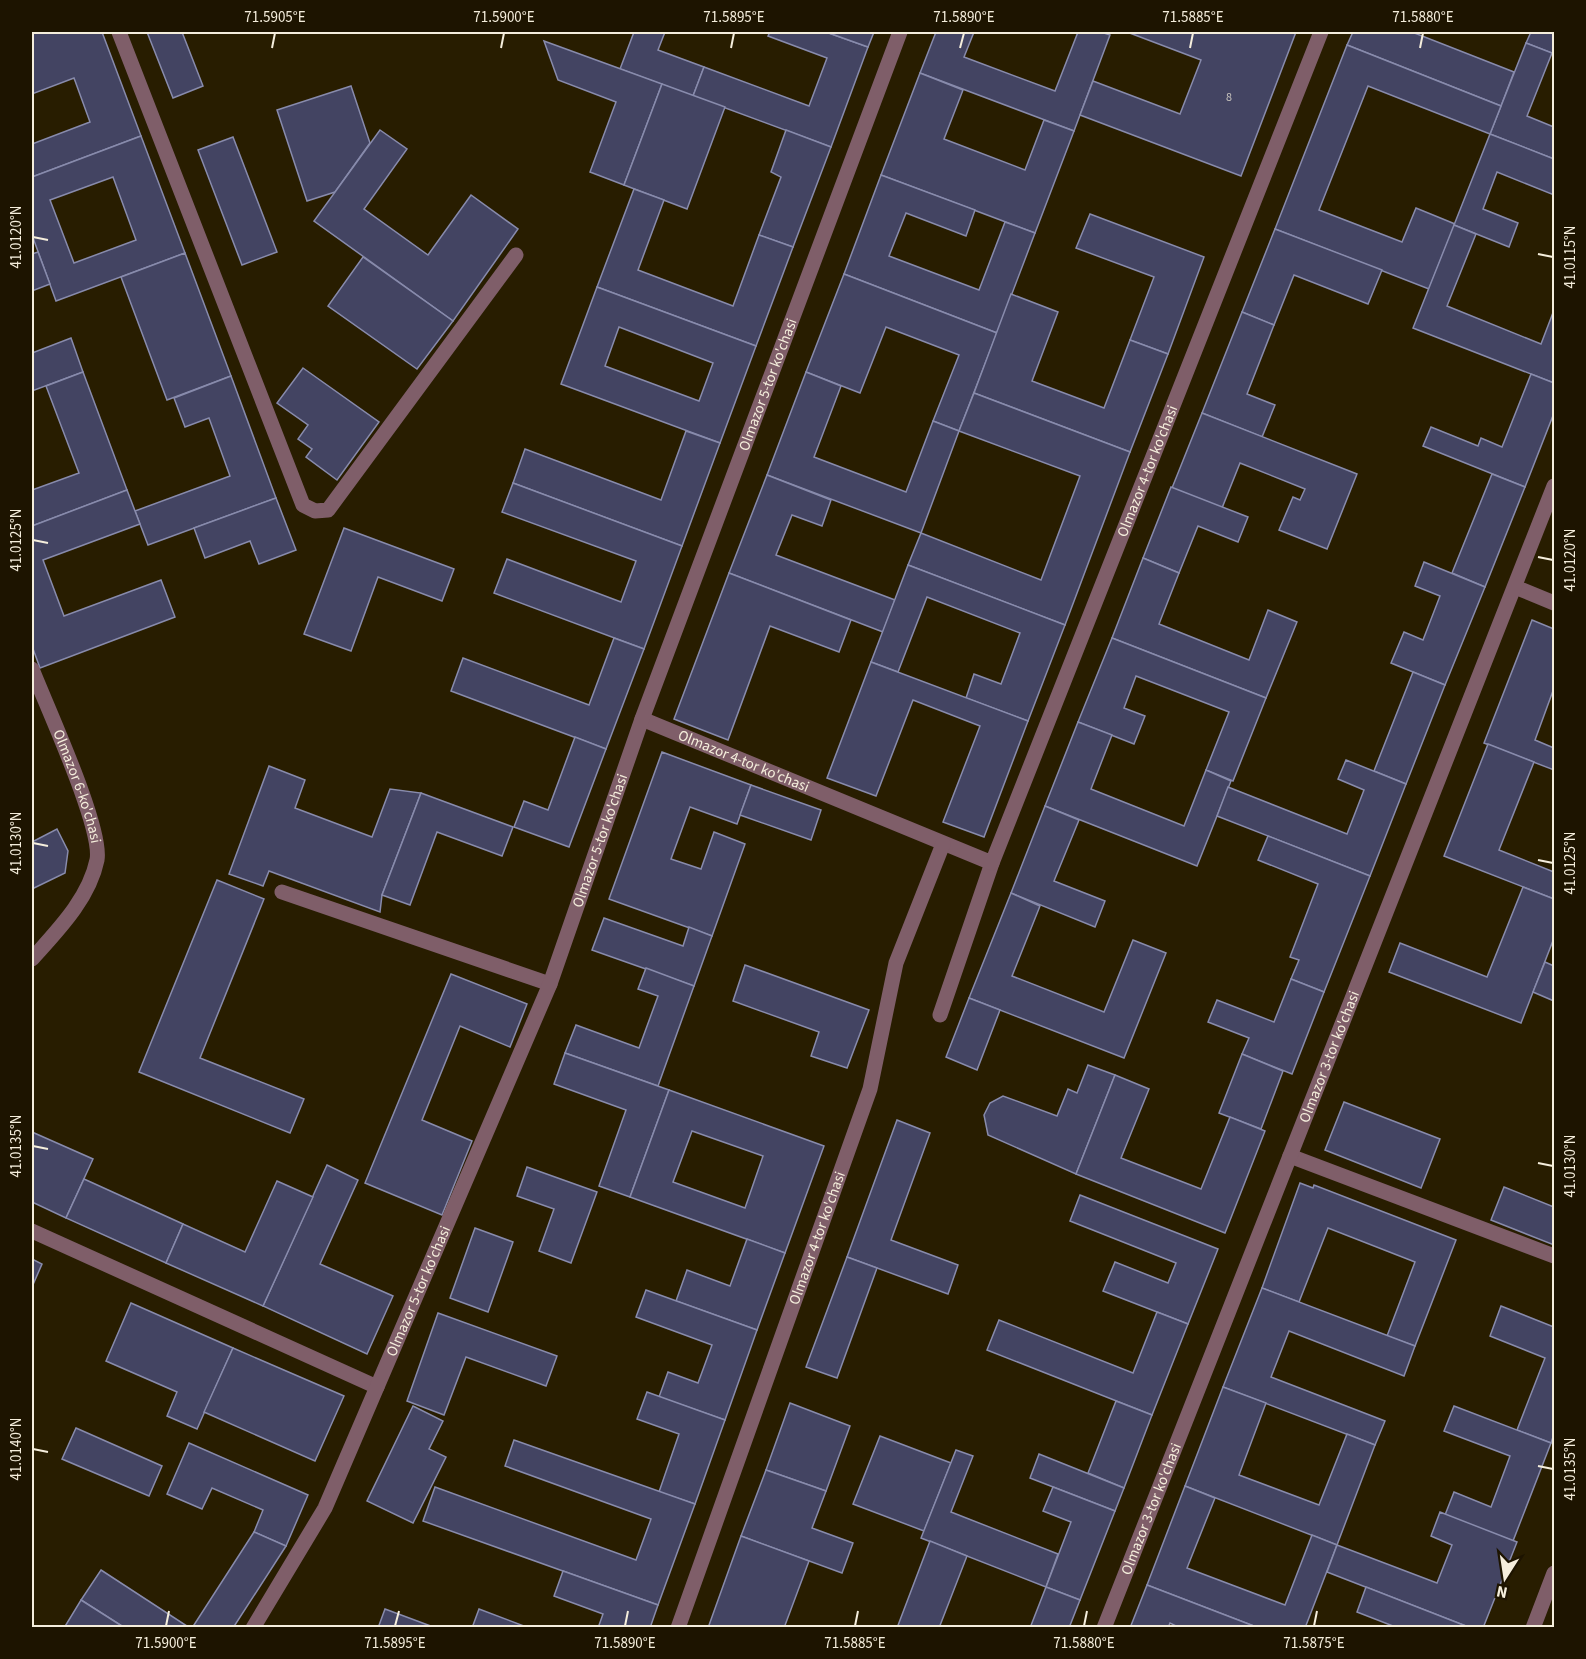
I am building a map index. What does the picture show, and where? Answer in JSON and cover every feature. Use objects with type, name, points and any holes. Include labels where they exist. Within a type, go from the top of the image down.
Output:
[{"type":"street","points":[[119,32],[303,505],[315,511],[328,510],[516,255]]},
{"type":"street","name":"Olmazor 5-tor ko'chasi","points":[[253,1628],[325,1508],[550,984],[642,719],[900,32]]},
{"type":"street","name":"Olmazor 4-tor ko'chasi","points":[[642,719],[993,863],[1321,32]]},
{"type":"street","name":"Olmazor 3-tor ko'chasi","points":[[1104,1628],[1554,486]]},
{"type":"street","points":[[1515,587],[1554,603]]},
{"type":"street","name":"Olmazor 6-ko'chasi","points":[[32,669],[91,818],[98,858],[85,892],[60,928],[32,959]]},
{"type":"street","name":"Olmazor 4-tor ko'chasi","points":[[678,1628],[870,1089],[896,963],[943,844]]},
{"type":"street","points":[[940,1014],[993,863]]},
{"type":"street","points":[[282,892],[550,984]]},
{"type":"street","points":[[1290,1156],[1554,1256]]},
{"type":"street","points":[[32,1231],[378,1386]]},
{"type":"street","points":[[1533,1628],[1554,1573]]},
{"type":"building","points":[[32,32],[102,32],[141,136],[32,177],[32,144],[90,122],[74,78],[32,94]]},
{"type":"building","points":[[147,32],[182,32],[203,86],[173,98]]},
{"type":"building","points":[[634,32],[665,32],[658,50],[704,67],[693,96],[620,69]]},
{"type":"building","points":[[770,32],[826,32],[868,47],[831,147],[693,96],[704,67],[809,106],[827,58],[768,36]]},
{"type":"building","points":[[826,32],[874,32],[868,47]]},
{"type":"building","points":[[936,32],[974,32],[964,57],[1055,91],[1078,32],[1101,32],[1110,35],[1074,131],[920,73]]},
{"type":"building","points":[[1127,32],[1296,32],[1241,176],[1080,115],[1093,81],[1180,114],[1201,60]]},
{"type":"building","points":[[1353,32],[1412,32],[1514,72],[1501,106],[1347,45]]},
{"type":"building","points":[[1531,32],[1554,32],[1554,54],[1526,43]]},
{"type":"building","points":[[544,41],[662,84],[624,185],[590,172],[616,102],[558,80]]},
{"type":"building","points":[[1526,43],[1552,53],[1527,116],[1554,127],[1554,159],[1490,134]]},
{"type":"building","points":[[1347,45],[1501,106],[1490,134],[1368,86],[1319,210],[1402,242],[1416,208],[1455,224],[1429,289],[1275,229]]},
{"type":"building","points":[[920,73],[963,90],[944,139],[1025,170],[1044,120],[1074,131],[1035,233],[881,175]]},
{"type":"building","points":[[662,84],[725,107],[687,209],[624,185]]},
{"type":"building","points":[[351,86],[370,143],[335,192],[307,201],[277,110]]},
{"type":"building","points":[[380,130],[407,149],[364,209],[428,255],[471,195],[518,229],[453,321],[314,221]]},
{"type":"building","points":[[786,130],[831,147],[793,247],[759,235],[781,177],[771,172]]},
{"type":"building","points":[[1490,134],[1554,159],[1554,195],[1497,172],[1483,209],[1518,223],[1509,247],[1454,225]]},
{"type":"building","points":[[141,136],[185,253],[56,301],[32,235],[32,177]],"holes":[[[113,177],[136,240],[74,263],[50,200]]]},
{"type":"building","points":[[233,137],[277,252],[242,265],[198,150]]},
{"type":"building","points":[[881,175],[975,210],[966,236],[906,213],[889,256],[979,290],[1005,222],[1035,233],[997,333],[844,274]]},
{"type":"building","points":[[634,189],[664,200],[638,270],[733,306],[759,235],[793,247],[756,346],[597,287]]},
{"type":"building","points":[[1090,214],[1204,257],[1168,354],[1130,340],[1154,277],[1076,248]]},
{"type":"building","points":[[1454,225],[1476,234],[1447,306],[1541,344],[1554,310],[1554,383],[1413,328]]},
{"type":"building","points":[[1275,229],[1382,270],[1368,304],[1294,275],[1274,325],[1242,312]]},
{"type":"building","points":[[38,252],[50,284],[32,291],[32,254]]},
{"type":"building","points":[[185,253],[231,376],[167,400],[121,277]]},
{"type":"building","points":[[363,257],[453,321],[417,369],[328,306]]},
{"type":"building","points":[[844,274],[997,333],[959,431],[933,421],[959,355],[886,327],[860,393],[806,372]]},
{"type":"building","points":[[597,287],[756,346],[720,443],[561,384]],"holes":[[[619,327],[713,363],[699,401],[605,366]]]},
{"type":"building","points":[[1011,294],[1058,312],[1032,381],[1104,408],[1130,340],[1168,354],[1130,452],[974,393]]},
{"type":"building","points":[[1242,312],[1274,325],[1247,394],[1275,405],[1262,437],[1202,413]]},
{"type":"building","points":[[71,338],[83,372],[32,391],[32,353]]},
{"type":"building","points":[[303,368],[379,422],[337,480],[306,457],[312,449],[298,439],[308,425],[277,403]]},
{"type":"building","points":[[83,372],[127,490],[32,526],[32,490],[79,473],[46,386]]},
{"type":"building","points":[[806,372],[841,386],[814,457],[906,492],[933,421],[959,431],[921,533],[767,475]]},
{"type":"building","points":[[1531,374],[1554,383],[1554,413],[1525,487],[1423,446],[1431,427],[1478,446],[1481,438],[1502,447]]},
{"type":"building","points":[[231,376],[276,498],[148,545],[135,511],[230,476],[209,418],[185,427],[174,398]]},
{"type":"building","points":[[974,393],[1130,452],[1065,625],[908,565],[921,533],[1041,580],[1080,476],[959,431]]},
{"type":"building","points":[[1202,413],[1357,474],[1327,549],[1279,530],[1293,497],[1300,500],[1305,489],[1240,463],[1222,508],[1172,488]]},
{"type":"building","points":[[686,431],[720,443],[682,546],[513,483],[525,449],[661,500]]},
{"type":"building","points":[[1492,474],[1525,487],[1485,587],[1452,573]]},
{"type":"building","points":[[767,475],[831,500],[822,526],[792,515],[776,555],[895,600],[883,632],[729,573]]},
{"type":"building","points":[[513,483],[682,546],[644,649],[494,593],[507,559],[621,602],[636,561],[502,512]]},
{"type":"building","points":[[1171,487],[1248,517],[1238,542],[1198,526],[1179,573],[1143,558]]},
{"type":"building","points":[[127,490],[140,524],[43,560],[64,616],[161,580],[175,617],[40,668],[32,646],[32,526]]},
{"type":"building","points":[[276,498],[296,550],[259,564],[250,541],[205,558],[194,528]]},
{"type":"building","points":[[344,528],[454,569],[442,601],[378,577],[351,651],[304,634]]},
{"type":"building","points":[[1143,558],[1179,573],[1159,624],[1249,660],[1268,610],[1297,622],[1266,698],[1112,638]]},
{"type":"building","points":[[1424,562],[1485,587],[1445,685],[1391,663],[1404,632],[1423,640],[1440,596],[1415,586]]},
{"type":"building","points":[[908,565],[1065,625],[1028,721],[966,698],[974,674],[1001,684],[1020,633],[927,597],[898,672],[871,662]]},
{"type":"building","points":[[729,573],[851,620],[839,652],[770,626],[728,740],[674,719]]},
{"type":"building","points":[[1532,620],[1554,629],[1554,688],[1535,740],[1554,748],[1554,770],[1484,743]]},
{"type":"building","points":[[614,638],[644,649],[606,749],[451,691],[463,658],[589,705]]},
{"type":"building","points":[[1112,638],[1266,698],[1233,781],[1206,770],[1229,712],[1136,676],[1124,708],[1145,716],[1134,744],[1078,722]]},
{"type":"building","points":[[871,662],[1028,721],[984,837],[943,822],[980,726],[913,700],[876,796],[827,778]]},
{"type":"building","points":[[1413,672],[1445,685],[1406,784],[1374,771]]},
{"type":"building","points":[[1078,722],[1112,735],[1091,789],[1184,826],[1206,770],[1231,781],[1197,866],[1045,806]]},
{"type":"building","points":[[575,737],[606,749],[569,847],[514,827],[524,801],[548,810]]},
{"type":"building","points":[[1488,744],[1534,762],[1499,850],[1554,872],[1554,899],[1444,856]]},
{"type":"building","points":[[662,752],[751,785],[737,824],[690,807],[671,859],[701,869],[714,832],[745,844],[712,936],[609,899]]},
{"type":"building","points":[[1346,760],[1406,784],[1370,876],[1217,816],[1228,787],[1347,834],[1364,790],[1338,779]]},
{"type":"building","points":[[269,766],[305,780],[295,808],[372,837],[390,789],[421,793],[382,895],[380,912],[269,871],[263,886],[229,874]]},
{"type":"building","points":[[751,785],[821,810],[811,840],[740,815]]},
{"type":"building","points":[[421,793],[513,827],[502,856],[437,832],[410,905],[382,895]]},
{"type":"building","points":[[1045,806],[1079,820],[1054,881],[1105,901],[1095,927],[1011,893]]},
{"type":"building","points":[[57,829],[68,851],[65,873],[32,889],[32,842]]},
{"type":"building","points":[[1268,836],[1370,876],[1324,992],[1291,979],[1299,960],[1290,957],[1318,884],[1258,860]]},
{"type":"building","points":[[217,880],[264,899],[200,1058],[304,1099],[290,1133],[139,1072]]},
{"type":"building","points":[[1523,887],[1554,899],[1554,938],[1521,1023],[1389,972],[1400,943],[1487,977]]},
{"type":"building","points":[[1011,893],[1040,906],[1012,976],[1104,1012],[1133,940],[1166,953],[1124,1058],[969,998]]},
{"type":"building","points":[[604,918],[683,946],[689,927],[712,936],[694,986],[592,950]]},
{"type":"building","points":[[1545,962],[1554,966],[1554,1001],[1533,992]]},
{"type":"building","points":[[745,965],[869,1010],[847,1068],[811,1056],[819,1032],[733,1001]]},
{"type":"building","points":[[646,968],[694,986],[658,1086],[565,1053],[576,1025],[639,1048],[658,996],[638,989]]},
{"type":"building","points":[[451,974],[527,1004],[510,1047],[460,1026],[422,1120],[472,1141],[442,1215],[365,1183]]},
{"type":"building","points":[[1291,979],[1324,992],[1292,1074],[1242,1054],[1249,1038],[1208,1022],[1217,1000],[1274,1022]]},
{"type":"building","points":[[969,998],[1000,1010],[977,1070],[946,1057]]},
{"type":"building","points":[[565,1053],[669,1090],[630,1197],[599,1186],[626,1110],[554,1084]]},
{"type":"building","points":[[1242,1054],[1283,1071],[1261,1129],[1219,1113]]},
{"type":"building","points":[[1088,1065],[1115,1075],[1076,1174],[988,1135],[984,1115],[990,1103],[1003,1096],[1057,1116],[1068,1089],[1077,1093]]},
{"type":"building","points":[[1115,1075],[1149,1089],[1121,1158],[1201,1189],[1230,1117],[1265,1131],[1225,1233],[1076,1174]]},
{"type":"building","points":[[669,1090],[824,1146],[785,1253],[630,1197]],"holes":[[[692,1131],[763,1156],[745,1208],[673,1182]]]},
{"type":"building","points":[[1344,1102],[1440,1139],[1421,1188],[1325,1150]]},
{"type":"building","points":[[897,1120],[930,1133],[891,1240],[958,1265],[948,1294],[847,1257]]},
{"type":"building","points":[[32,1132],[93,1159],[66,1218],[32,1202]]},
{"type":"building","points":[[327,1165],[358,1180],[320,1264],[393,1296],[367,1354],[263,1306]]},
{"type":"building","points":[[527,1167],[597,1192],[571,1263],[539,1251],[554,1209],[517,1196]]},
{"type":"building","points":[[84,1179],[183,1224],[166,1263],[66,1218]]},
{"type":"building","points":[[277,1181],[313,1197],[263,1306],[166,1263],[183,1224],[245,1252]]},
{"type":"building","points":[[1300,1183],[1313,1188],[1314,1185],[1456,1240],[1415,1346],[1387,1336],[1415,1262],[1328,1228],[1299,1302],[1262,1288]]},
{"type":"building","points":[[1504,1187],[1554,1207],[1554,1245],[1491,1220]]},
{"type":"building","points":[[1080,1195],[1218,1249],[1188,1324],[1103,1291],[1115,1262],[1168,1283],[1176,1263],[1070,1221]]},
{"type":"building","points":[[475,1228],[513,1242],[488,1312],[450,1298]]},
{"type":"building","points":[[747,1239],[785,1253],[757,1330],[676,1301],[687,1270],[730,1286]]},
{"type":"building","points":[[847,1257],[877,1268],[837,1378],[806,1367]]},
{"type":"building","points":[[32,1259],[42,1264],[32,1287]]},
{"type":"building","points":[[1262,1288],[1415,1346],[1404,1376],[1289,1331],[1271,1377],[1385,1421],[1375,1445],[1223,1387]]},
{"type":"building","points":[[646,1290],[757,1330],[725,1420],[659,1397],[668,1372],[698,1383],[712,1345],[636,1317]]},
{"type":"building","points":[[131,1303],[233,1348],[197,1429],[167,1416],[177,1392],[106,1361]]},
{"type":"building","points":[[1501,1306],[1554,1327],[1554,1434],[1551,1443],[1517,1430],[1545,1358],[1490,1336]]},
{"type":"building","points":[[1157,1312],[1188,1324],[1152,1415],[987,1350],[999,1320],[1133,1373]]},
{"type":"building","points":[[438,1313],[557,1356],[546,1386],[466,1357],[444,1415],[407,1401]]},
{"type":"building","points":[[233,1348],[344,1396],[315,1461],[204,1412]]},
{"type":"building","points":[[1223,1387],[1266,1403],[1239,1475],[1319,1505],[1347,1434],[1375,1445],[1337,1545],[1185,1486]]},
{"type":"building","points":[[647,1392],[725,1420],[695,1504],[659,1492],[679,1434],[637,1419]]},
{"type":"building","points":[[1116,1401],[1152,1415],[1124,1488],[1088,1473]]},
{"type":"building","points":[[790,1403],[850,1426],[826,1491],[766,1470]]},
{"type":"building","points":[[413,1406],[443,1421],[429,1449],[446,1457],[413,1523],[367,1501]]},
{"type":"building","points":[[1454,1406],[1551,1443],[1513,1541],[1445,1515],[1454,1492],[1491,1507],[1510,1456],[1444,1431]]},
{"type":"building","points":[[76,1428],[162,1466],[149,1496],[62,1459]]},
{"type":"building","points":[[880,1436],[951,1463],[924,1531],[853,1504]]},
{"type":"building","points":[[514,1440],[695,1504],[658,1605],[423,1521],[435,1487],[636,1560],[651,1519],[505,1466]]},
{"type":"building","points":[[189,1443],[308,1495],[286,1546],[254,1532],[263,1510],[212,1488],[202,1509],[167,1494]]},
{"type":"building","points":[[956,1450],[973,1456],[951,1512],[1058,1554],[1046,1587],[921,1538]]},
{"type":"building","points":[[1039,1454],[1124,1488],[1115,1511],[1030,1478]]},
{"type":"building","points":[[766,1470],[826,1491],[812,1528],[853,1543],[842,1573],[741,1536]]},
{"type":"building","points":[[1185,1486],[1215,1498],[1187,1568],[1285,1605],[1312,1535],[1337,1545],[1305,1628],[1259,1628],[1147,1585]]},
{"type":"building","points":[[1053,1487],[1115,1511],[1080,1600],[1046,1587],[1071,1522],[1043,1511]]},
{"type":"building","points":[[1440,1512],[1517,1542],[1483,1628],[1471,1628],[1327,1572],[1337,1545],[1437,1583],[1452,1545],[1431,1536]]},
{"type":"building","points":[[254,1532],[286,1546],[233,1628],[192,1628]]},
{"type":"building","points":[[741,1536],[809,1561],[784,1628],[708,1628]]},
{"type":"building","points":[[930,1541],[967,1556],[939,1628],[897,1628]]},
{"type":"building","points":[[101,1570],[190,1628],[125,1628],[81,1600]]},
{"type":"building","points":[[563,1571],[658,1605],[650,1628],[598,1628],[603,1614],[554,1596]]},
{"type":"building","points":[[1147,1585],[1259,1628],[1180,1628],[1170,1623],[1168,1628],[1130,1628]]},
{"type":"building","points":[[1046,1587],[1080,1600],[1069,1628],[1030,1628]]},
{"type":"building","points":[[1366,1587],[1471,1628],[1398,1628],[1357,1612]]},
{"type":"building","points":[[81,1600],[125,1628],[64,1628]]},
{"type":"building","points":[[385,1609],[436,1628],[378,1628]]},
{"type":"building","points":[[479,1609],[529,1628],[472,1628]]}]
